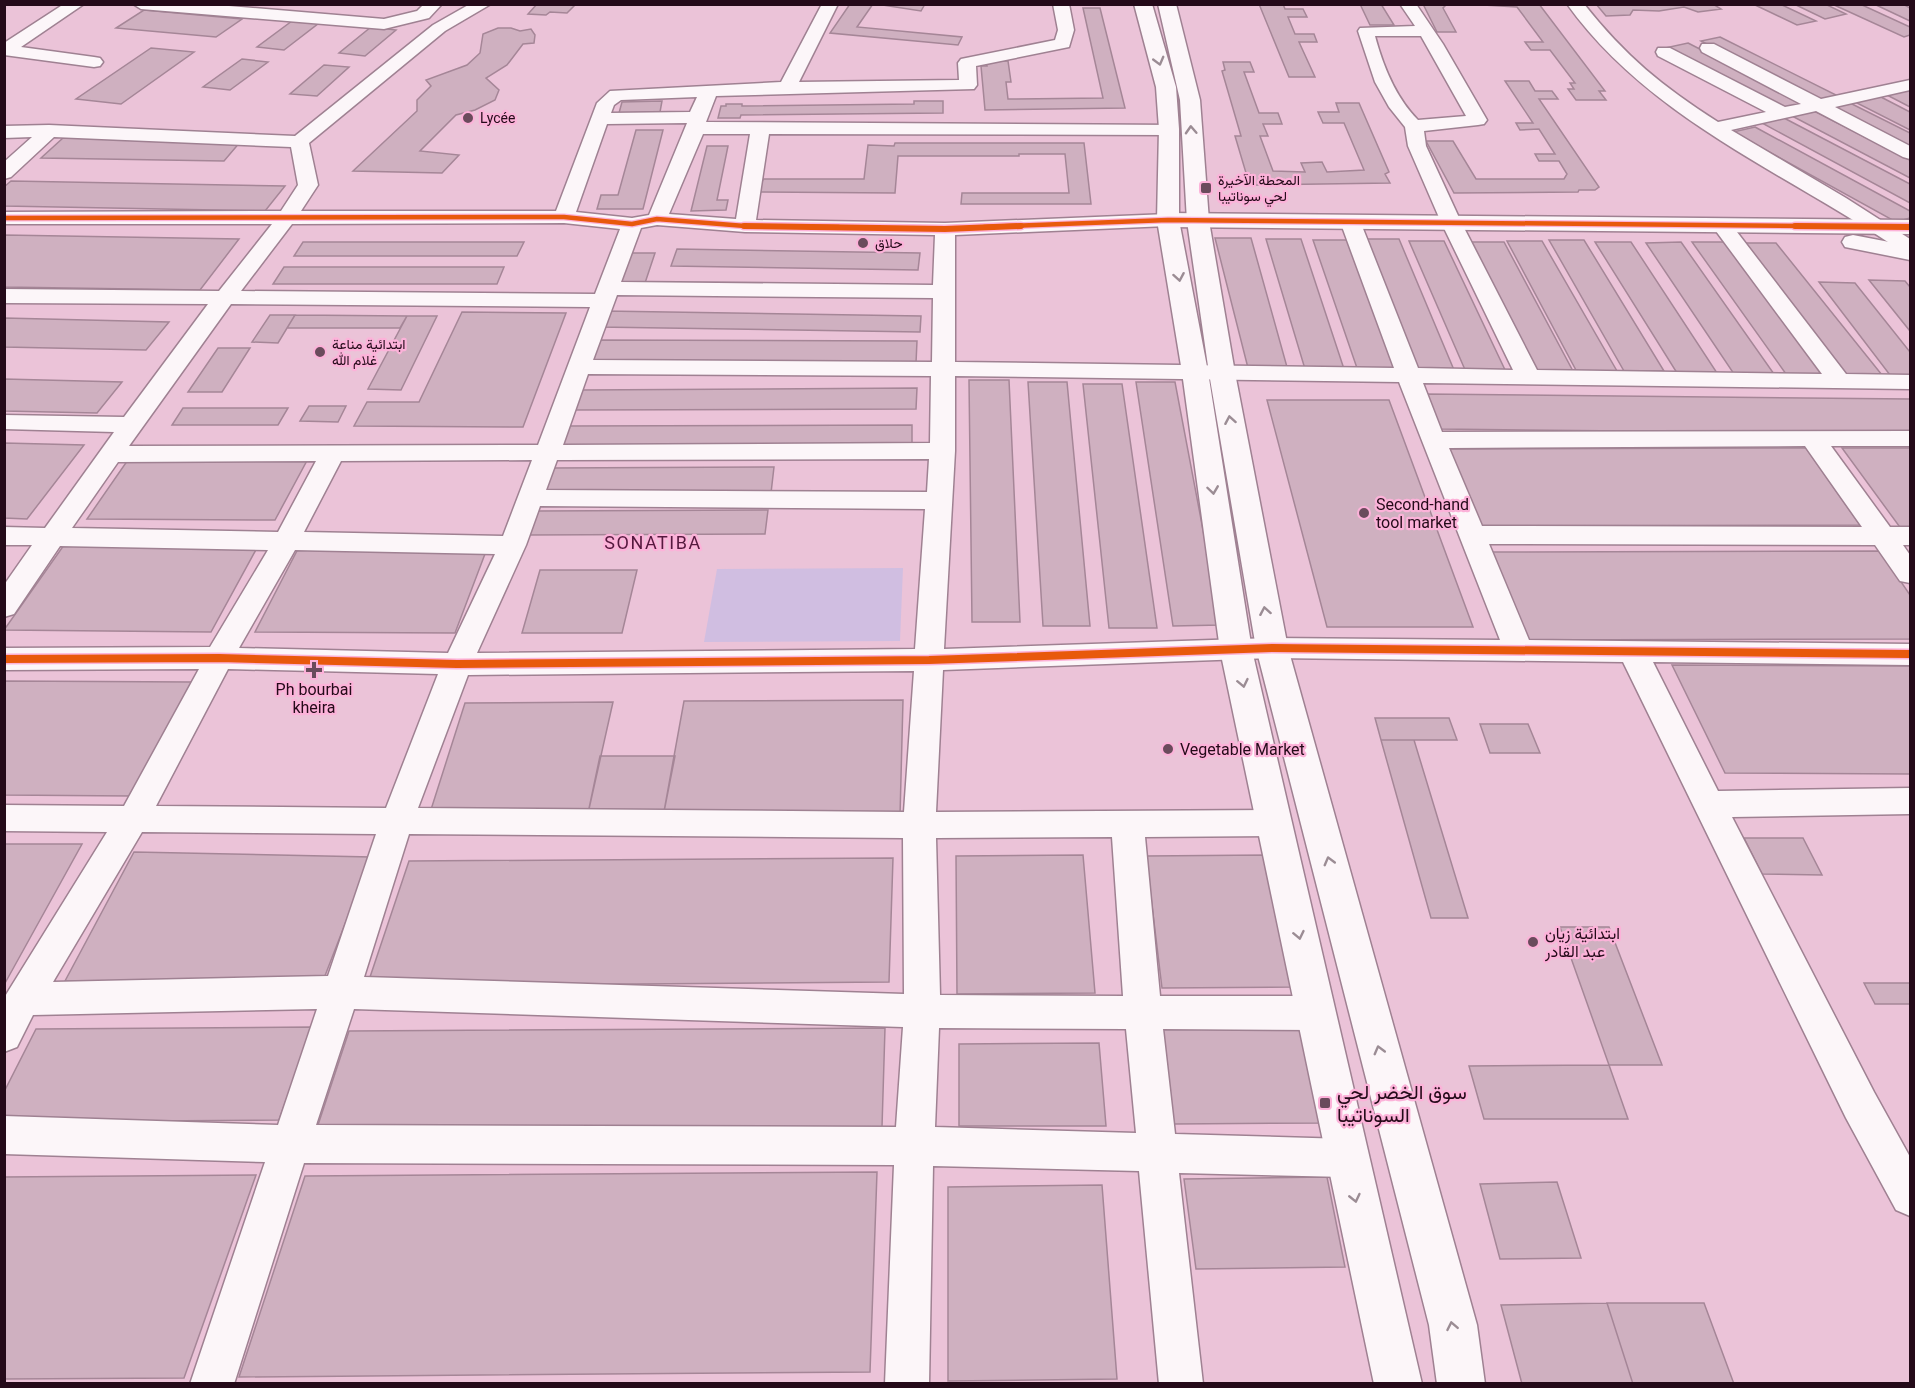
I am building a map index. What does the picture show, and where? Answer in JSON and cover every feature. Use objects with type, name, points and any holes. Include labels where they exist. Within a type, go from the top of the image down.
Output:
[{"type":"main road","points":[[1143,4],[1166,87],[1169,129],[1209,373],[1272,648],[1453,1325],[1461,1383]]},
{"type":"main road","points":[[1167,4],[1190,100],[1183,220]]},
{"type":"main road","points":[[1183,220],[1911,227]]},
{"type":"main road","points":[[1720,224],[1791,229],[1904,250]]},
{"type":"main road","points":[[1209,373],[1236,651],[1346,1158],[1398,1383]]},
{"type":"street","points":[[76,4],[5,50],[94,62]]},
{"type":"street","points":[[141,4],[384,24],[423,15],[434,4]]},
{"type":"street","points":[[4,132],[50,131],[299,142],[439,28],[483,4]]},
{"type":"street","points":[[788,87],[830,4]]},
{"type":"street","points":[[973,128],[967,63],[1063,43],[1066,30],[1061,4]]},
{"type":"street","points":[[1408,4],[1435,44],[1478,120],[1414,126]]},
{"type":"street","points":[[1575,4],[1625,61],[1661,90],[1716,128],[1881,227],[1904,250],[1911,269]]},
{"type":"street","points":[[1425,30],[1366,31],[1368,42],[1389,93],[1407,120],[1414,126],[1417,146],[1450,222],[1529,378]]},
{"type":"street","points":[[1708,48],[1911,153]]},
{"type":"street","points":[[1664,52],[1784,114]]},
{"type":"street","points":[[564,217],[606,103],[616,95],[788,87],[968,85]]},
{"type":"street","points":[[1716,128],[1911,85]]},
{"type":"street","points":[[212,1383],[397,821],[457,664],[513,545],[606,294],[697,123],[708,91]]},
{"type":"street","points":[[602,119],[697,123],[760,130],[1169,129]]},
{"type":"street","points":[[745,226],[760,130]]},
{"type":"street","points":[[4,173],[50,131]]},
{"type":"street","points":[[4,607],[109,454],[225,297],[289,217],[308,185],[299,142]]},
{"type":"street","points":[[4,218],[564,217],[745,226],[945,229],[1183,220]]},
{"type":"street","points":[[1350,221],[1408,377],[1519,650]]},
{"type":"street","points":[[1720,224],[1840,382]]},
{"type":"street","points":[[907,1383],[914,1146],[922,1011],[919,825],[942,451],[945,229]]},
{"type":"street","points":[[4,296],[225,297],[944,292]]},
{"type":"street","points":[[579,367],[942,369],[1911,382]]},
{"type":"street","points":[[4,422],[131,424]]},
{"type":"street","points":[[1433,440],[1911,438]]},
{"type":"street","points":[[1813,439],[1911,574]]},
{"type":"street","points":[[109,454],[942,451]]},
{"type":"street","points":[[4,1035],[23,999],[134,817],[219,658],[286,542],[332,453]]},
{"type":"street","points":[[531,498],[939,501]]},
{"type":"street","points":[[1472,535],[1911,536]]},
{"type":"street","points":[[4,536],[513,545]]},
{"type":"street","points":[[4,659],[219,658],[457,664],[929,660],[1272,648],[1911,654]]},
{"type":"street","points":[[1633,652],[1860,1105],[1911,1196]]},
{"type":"street","points":[[1709,804],[1911,801]]},
{"type":"street","points":[[4,818],[134,817],[919,825],[1274,823]]},
{"type":"street","points":[[1127,823],[1143,1014],[1181,1383]]},
{"type":"street","points":[[23,999],[341,992],[922,1011],[1143,1014],[1316,1013]]},
{"type":"street","points":[[4,1135],[292,1144],[914,1146],[1346,1158]]},
{"type":"shaded area","points":[[903,568],[900,641],[704,642],[717,569]]},
{"type":"building","points":[[537,4],[576,4],[567,13],[528,14]]},
{"type":"building","points":[[850,4],[873,4],[857,27],[962,37],[958,45],[830,33]]},
{"type":"building","points":[[876,4],[925,4],[921,11]]},
{"type":"building","points":[[1259,4],[1283,4],[1285,9],[1303,9],[1307,17],[1288,17],[1295,34],[1314,34],[1317,42],[1299,42],[1315,77],[1289,77]]},
{"type":"building","points":[[1360,4],[1381,4],[1394,25],[1370,25]]},
{"type":"building","points":[[1423,4],[1447,4],[1443,8],[1456,32],[1437,32]]},
{"type":"building","points":[[1466,4],[1539,4],[1605,91],[1599,91],[1606,100],[1576,100],[1568,89],[1574,89],[1570,83],[1575,83],[1550,50],[1531,50],[1525,42],[1543,42],[1517,7]]},
{"type":"building","points":[[1596,4],[1713,4],[1721,9],[1698,12],[1684,7],[1659,11],[1633,10],[1630,15],[1606,16]]},
{"type":"building","points":[[1753,4],[1780,4],[1816,21],[1797,25]]},
{"type":"building","points":[[1794,4],[1825,4],[1846,14],[1825,19]]},
{"type":"building","points":[[1832,4],[1860,4],[1910,27],[1910,35],[1904,37]]},
{"type":"building","points":[[1874,4],[1903,4],[1910,8],[1910,21]]},
{"type":"building","points":[[1083,8],[1100,8],[1125,108],[985,110],[981,66],[987,66],[986,61],[1008,61],[1011,82],[1006,82],[1008,99],[1103,98]]},
{"type":"building","points":[[144,10],[242,19],[216,37],[116,28]]},
{"type":"building","points":[[292,21],[319,23],[284,50],[257,47]]},
{"type":"building","points":[[371,27],[396,30],[365,56],[339,53]]},
{"type":"building","points":[[498,28],[520,31],[531,29],[535,35],[534,43],[523,44],[507,65],[486,78],[499,90],[495,100],[475,110],[456,115],[420,151],[459,155],[442,173],[353,171],[417,111],[417,100],[431,86],[426,80],[467,65],[480,53],[483,34]]},
{"type":"building","points":[[1720,37],[1838,96],[1818,101],[1701,41]]},
{"type":"building","points":[[1688,43],[1807,104],[1783,110],[1665,48]]},
{"type":"building","points":[[151,48],[194,52],[121,104],[76,99]]},
{"type":"building","points":[[242,59],[268,62],[230,90],[203,87]]},
{"type":"building","points":[[1223,62],[1250,62],[1254,72],[1244,72],[1259,113],[1278,113],[1282,124],[1263,124],[1268,136],[1260,136],[1273,171],[1305,172],[1301,163],[1322,162],[1327,172],[1364,170],[1344,123],[1323,123],[1318,112],[1339,112],[1336,103],[1359,103],[1389,172],[1385,174],[1390,183],[1254,185],[1250,174],[1246,173],[1235,136],[1241,136],[1222,71],[1225,70]]},
{"type":"building","points":[[324,65],[349,67],[317,96],[290,94]]},
{"type":"building","points":[[1505,81],[1529,81],[1535,91],[1552,91],[1558,99],[1539,99],[1599,187],[1595,190],[1579,190],[1578,192],[1454,193],[1426,141],[1453,141],[1476,179],[1564,179],[1567,174],[1559,161],[1539,161],[1535,154],[1555,154],[1539,129],[1520,130],[1516,123],[1533,123]]},
{"type":"building","points":[[1910,90],[1910,107],[1885,94]]},
{"type":"building","points":[[1879,96],[1910,112],[1910,130],[1855,102]]},
{"type":"building","points":[[662,101],[660,112],[619,113],[622,102]]},
{"type":"building","points":[[914,101],[943,101],[943,113],[741,115],[740,118],[718,118],[721,106],[726,106],[726,104],[742,104],[742,106],[914,104]]},
{"type":"building","points":[[1850,103],[1910,133],[1910,151],[1827,108]]},
{"type":"building","points":[[1814,111],[1910,160],[1910,178],[1792,116]]},
{"type":"building","points":[[1784,118],[1910,184],[1910,203],[1762,123]]},
{"type":"building","points":[[1755,127],[1910,211],[1910,218],[1896,222],[1733,132]]},
{"type":"building","points":[[636,130],[663,130],[643,209],[597,209],[601,195],[618,195]]},
{"type":"building","points":[[63,138],[241,141],[224,161],[41,158]]},
{"type":"building","points":[[895,143],[1084,143],[1091,204],[961,204],[962,193],[1069,193],[1065,154],[898,156],[895,193],[759,192],[763,179],[864,179],[868,145],[894,146]]},
{"type":"building","points":[[707,146],[728,146],[717,200],[728,200],[726,210],[691,211]]},
{"type":"building","points":[[11,181],[285,186],[265,211],[4,206],[4,187]]},
{"type":"building","points":[[4,235],[239,239],[200,290],[4,287]]},
{"type":"building","points":[[1215,238],[1251,238],[1287,367],[1248,368]]},
{"type":"building","points":[[1266,239],[1301,239],[1344,369],[1305,369]]},
{"type":"building","points":[[1363,239],[1399,239],[1454,370],[1415,370]]},
{"type":"building","points":[[1313,240],[1348,240],[1397,371],[1358,371]]},
{"type":"building","points":[[1549,240],[1584,240],[1664,371],[1624,371]]},
{"type":"building","points":[[1409,241],[1444,241],[1506,372],[1466,372]]},
{"type":"building","points":[[1507,241],[1542,241],[1617,371],[1577,372]]},
{"type":"building","points":[[303,242],[524,242],[517,256],[294,256]]},
{"type":"building","points":[[1469,242],[1504,242],[1574,373],[1534,373]]},
{"type":"building","points":[[1595,242],[1631,242],[1717,373],[1677,373]]},
{"type":"building","points":[[1681,242],[1774,374],[1734,374],[1646,243]]},
{"type":"building","points":[[1692,242],[1727,242],[1826,374],[1786,374]]},
{"type":"building","points":[[1741,243],[1776,243],[1882,375],[1842,375]]},
{"type":"building","points":[[677,249],[920,253],[918,270],[671,266]]},
{"type":"building","points":[[625,253],[655,253],[645,283],[613,283]]},
{"type":"building","points":[[284,267],[504,267],[497,284],[273,284]]},
{"type":"building","points":[[1869,280],[1905,281],[1910,287],[1910,331]]},
{"type":"building","points":[[1819,282],[1855,283],[1910,352],[1910,375],[1890,375]]},
{"type":"building","points":[[604,311],[921,316],[920,332],[598,327]]},
{"type":"building","points":[[462,312],[566,313],[523,427],[354,426],[367,402],[419,402]]},
{"type":"building","points":[[270,315],[295,315],[278,343],[252,342]]},
{"type":"building","points":[[295,315],[407,316],[400,328],[287,328]]},
{"type":"building","points":[[407,316],[437,316],[401,390],[368,389]]},
{"type":"building","points":[[4,318],[169,322],[146,350],[4,347]]},
{"type":"building","points":[[596,340],[917,341],[916,363],[588,362]]},
{"type":"building","points":[[218,348],[250,348],[222,392],[188,392]]},
{"type":"building","points":[[4,379],[122,382],[97,413],[4,411]]},
{"type":"building","points":[[969,380],[1009,380],[1020,622],[972,622]]},
{"type":"building","points":[[1028,382],[1067,382],[1090,626],[1043,626]]},
{"type":"building","points":[[1136,382],[1175,382],[1221,625],[1173,626]]},
{"type":"building","points":[[1083,384],[1122,384],[1157,628],[1109,628]]},
{"type":"building","points":[[917,388],[916,409],[573,410],[579,390]]},
{"type":"building","points":[[1425,394],[1910,399],[1910,434],[1438,429]]},
{"type":"building","name":"Second-hand tool market","points":[[1267,400],[1389,400],[1473,627],[1327,627]]},
{"type":"building","points":[[309,406],[346,406],[338,422],[300,421]]},
{"type":"building","points":[[183,408],[288,408],[278,425],[172,425]]},
{"type":"building","points":[[912,425],[912,447],[557,448],[564,426]]},
{"type":"building","points":[[4,443],[84,445],[27,519],[4,518]]},
{"type":"building","points":[[1806,448],[1860,525],[1474,526],[1443,449]]},
{"type":"building","points":[[1842,448],[1910,448],[1910,530],[1902,530]]},
{"type":"building","points":[[132,454],[310,455],[275,520],[87,519]]},
{"type":"building","points":[[774,467],[771,493],[541,494],[549,468]]},
{"type":"building","points":[[768,510],[765,534],[528,535],[536,511]]},
{"type":"building","points":[[64,545],[258,546],[211,632],[4,630]]},
{"type":"building","points":[[300,545],[488,546],[455,633],[255,632]]},
{"type":"building","points":[[1880,551],[1910,595],[1910,639],[1529,640],[1492,552]]},
{"type":"building","points":[[540,570],[637,570],[622,633],[522,633]]},
{"type":"building","points":[[1672,665],[1910,666],[1910,774],[1725,773]]},
{"type":"building","points":[[4,681],[192,682],[131,796],[4,795]]},
{"type":"building","points":[[903,700],[900,816],[663,817],[684,701]]},
{"type":"building","points":[[613,702],[587,818],[428,819],[465,703]]},
{"type":"building","points":[[1375,718],[1449,718],[1457,740],[1381,740]]},
{"type":"building","points":[[1480,724],[1528,724],[1540,753],[1490,753]]},
{"type":"building","points":[[1381,740],[1414,740],[1468,918],[1431,918]]},
{"type":"building","points":[[600,756],[675,756],[663,817],[587,818]]},
{"type":"building","points":[[1744,838],[1803,838],[1822,875],[1762,874]]},
{"type":"building","points":[[4,844],[82,844],[4,985]]},
{"type":"building","points":[[134,852],[371,857],[321,986],[65,981]]},
{"type":"building","points":[[1083,855],[1095,993],[957,994],[956,856]]},
{"type":"building","points":[[1267,855],[1293,987],[1162,988],[1146,856]]},
{"type":"building","points":[[893,858],[889,982],[367,986],[409,861]]},
{"type":"building","points":[[1560,927],[1609,927],[1662,1065],[1609,1065]]},
{"type":"building","points":[[1864,983],[1910,983],[1910,1004],[1875,1004]]},
{"type":"building","points":[[312,1027],[279,1120],[4,1122],[4,1092],[36,1029]]},
{"type":"building","points":[[1162,1027],[1305,1027],[1325,1123],[1174,1124]]},
{"type":"building","points":[[885,1028],[882,1127],[316,1131],[349,1031]]},
{"type":"building","points":[[1099,1043],[1106,1126],[959,1126],[959,1044]]},
{"type":"building","points":[[1609,1065],[1628,1119],[1484,1119],[1469,1066]]},
{"type":"building","points":[[877,1172],[870,1372],[239,1377],[305,1176]]},
{"type":"building","points":[[256,1175],[184,1378],[4,1379],[4,1177]]},
{"type":"building","points":[[1327,1177],[1345,1267],[1196,1269],[1184,1179]]},
{"type":"building","points":[[1557,1182],[1581,1258],[1500,1259],[1480,1184]]},
{"type":"building","points":[[1102,1185],[1117,1379],[948,1381],[948,1187]]},
{"type":"building","points":[[1607,1303],[1704,1303],[1734,1384],[1633,1384]]},
{"type":"building","points":[[1607,1303],[1633,1384],[1522,1384],[1501,1305]]},
{"type":"cycle path","points":[[4,218],[564,217],[632,224],[657,219],[745,226],[945,229],[1168,220],[1910,227]]},
{"type":"cycle path","points":[[4,659],[219,658],[457,664],[929,660],[1272,648],[1910,654]]},
{"type":"place","name":"Lycée","points":[[468,118]]},
{"type":"place","name":"المحطة الآخيرة لحي سوناتيبا","points":[[1206,188]]},
{"type":"place","name":"حلاق","points":[[863,243]]},
{"type":"place","name":"ابتدائية مناعة غلام الله","points":[[320,352]]},
{"type":"place","name":"Second-hand tool market","points":[[1364,513]]},
{"type":"place","name":"Ph bourbai kheira","points":[[314,670]]},
{"type":"place","name":"Vegetable Market","points":[[1168,749]]},
{"type":"place","name":"ابتدائية زيان عبد القادر","points":[[1533,942]]},
{"type":"place","name":"سوق الخضر لحي السوناتيبا","points":[[1325,1103]]},
{"type":"district","name":"SONATIBA","points":[[653,542]]}]
